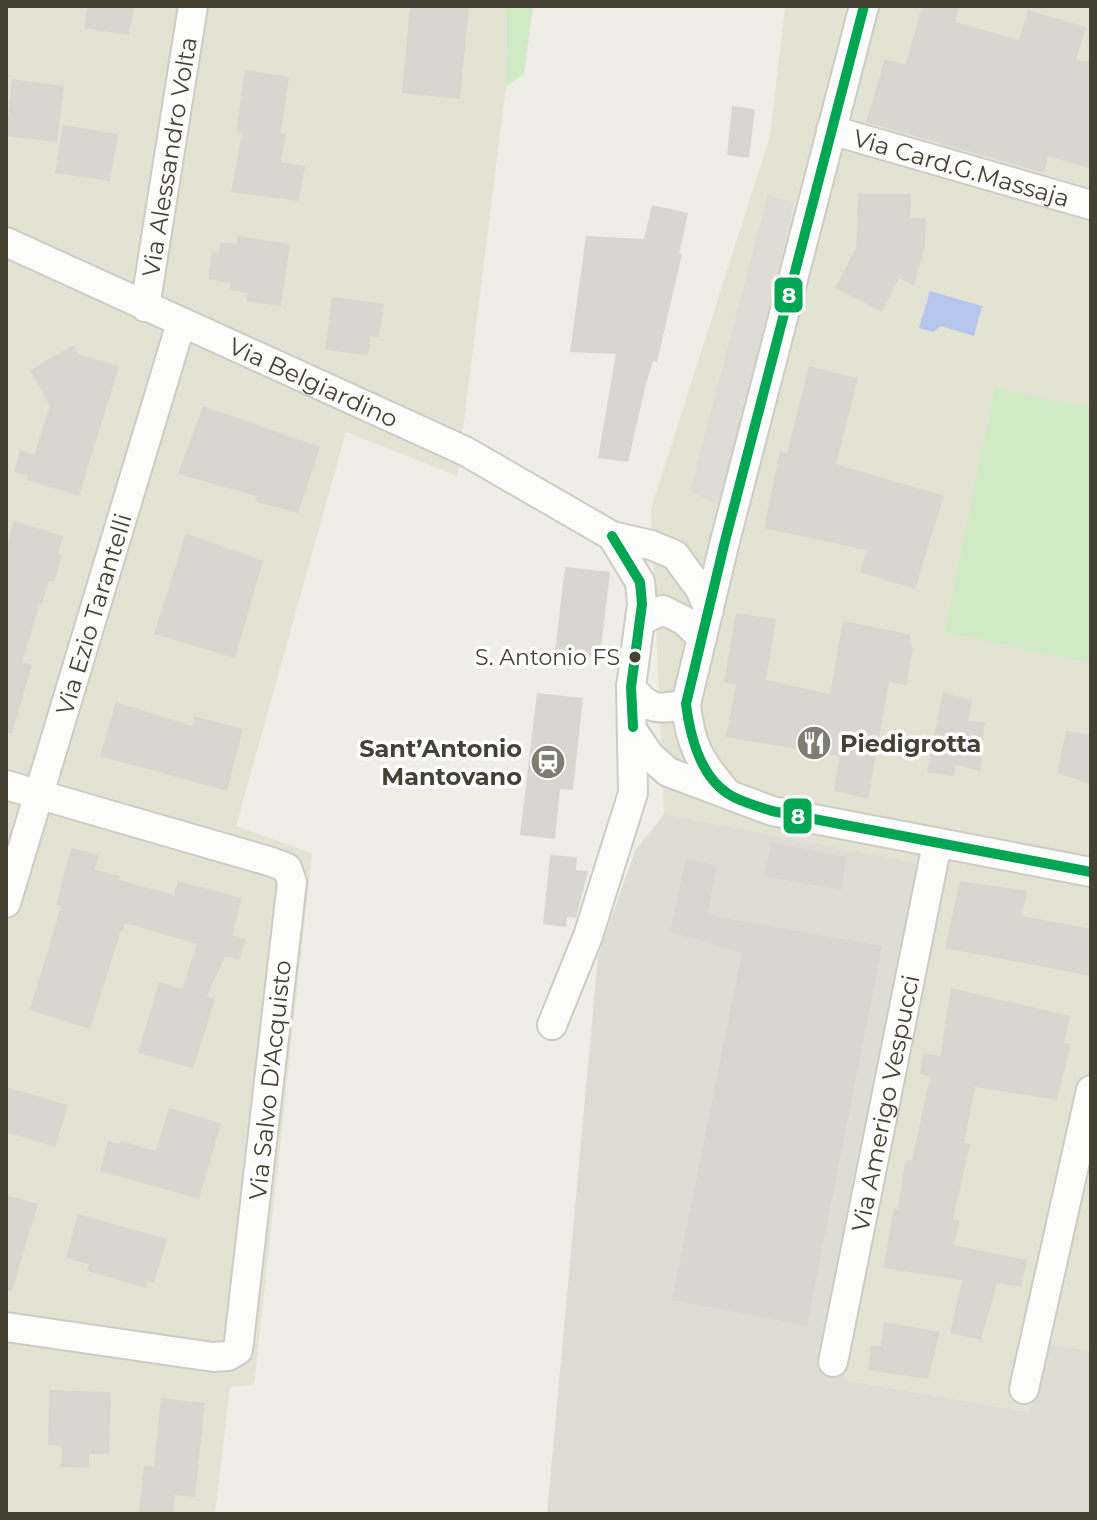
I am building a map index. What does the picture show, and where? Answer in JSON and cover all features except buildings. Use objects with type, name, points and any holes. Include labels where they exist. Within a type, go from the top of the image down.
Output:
[{"type":"street","name":"Via Alessandro Volta","points":[[145,307],[193,6]]},
{"type":"street","points":[[726,792],[699,759],[688,728],[686,704],[725,541],[864,6]]},
{"type":"street","name":"Via Card.G.Massaja","points":[[831,130],[1091,205]]},
{"type":"street","name":"Via Belgiardino","points":[[6,242],[465,451],[612,536]]},
{"type":"street","name":"Via Ezio Tarantelli","points":[[6,903],[181,323]]},
{"type":"street","points":[[612,536],[651,545],[675,555],[700,589],[709,610]]},
{"type":"street","points":[[552,1025],[588,936],[633,793],[631,687],[640,621],[640,582],[612,536]]},
{"type":"street","points":[[640,621],[655,586],[725,541]]},
{"type":"street","points":[[640,621],[663,610],[685,621],[702,638]]},
{"type":"street","points":[[631,687],[643,703],[660,709],[686,704]]},
{"type":"street","points":[[633,731],[650,756],[668,772],[772,811],[1091,872]]},
{"type":"street","points":[[633,793],[684,762],[695,746]]},
{"type":"street","name":"Via Salvo D'Acquisto","points":[[6,785],[272,862],[287,868],[292,882],[238,1350],[228,1356],[213,1357],[6,1327]]},
{"type":"street","name":"Via Amerigo Vespucci","points":[[833,1362],[937,844]]},
{"type":"street","points":[[1024,1389],[1091,1090]]},
{"type":"shaded area","points":[[6,6],[507,6],[506,87],[457,476],[346,432],[236,826],[312,853],[254,1385],[230,1387],[215,1514],[6,1514]]},
{"type":"shaded area","points":[[785,6],[1091,6],[1091,1351],[1043,1343],[1028,1412],[844,1380],[941,869],[664,814],[651,509],[770,136]]},
{"type":"shaded area","points":[[768,194],[794,203],[721,506],[690,491]]},
{"type":"shaded area","points":[[664,814],[941,868],[844,1380],[1028,1412],[1043,1343],[1091,1351],[1091,1514],[547,1514],[598,956],[635,851]]},
{"type":"green space","points":[[507,6],[533,6],[524,74],[506,87]]},
{"type":"green space","points":[[995,388],[1091,408],[1091,663],[945,632]]},
{"type":"water","points":[[930,291],[982,306],[974,336],[941,326],[933,332],[919,328]]},
{"type":"transit line","name":"8","points":[[864,6],[725,541],[686,704],[690,729],[698,755],[711,778],[730,795],[745,802],[772,811],[1091,872]]},
{"type":"transit line","name":"8","points":[[612,536],[640,582],[642,604],[631,687],[633,727]]},
{"type":"place","name":"S. Antonio FS","points":[[635,657]]},
{"type":"place","name":"Piedigrotta","points":[[814,743]]},
{"type":"place","name":"Sant’Antonio Mantovano","points":[[548,762]]}]
